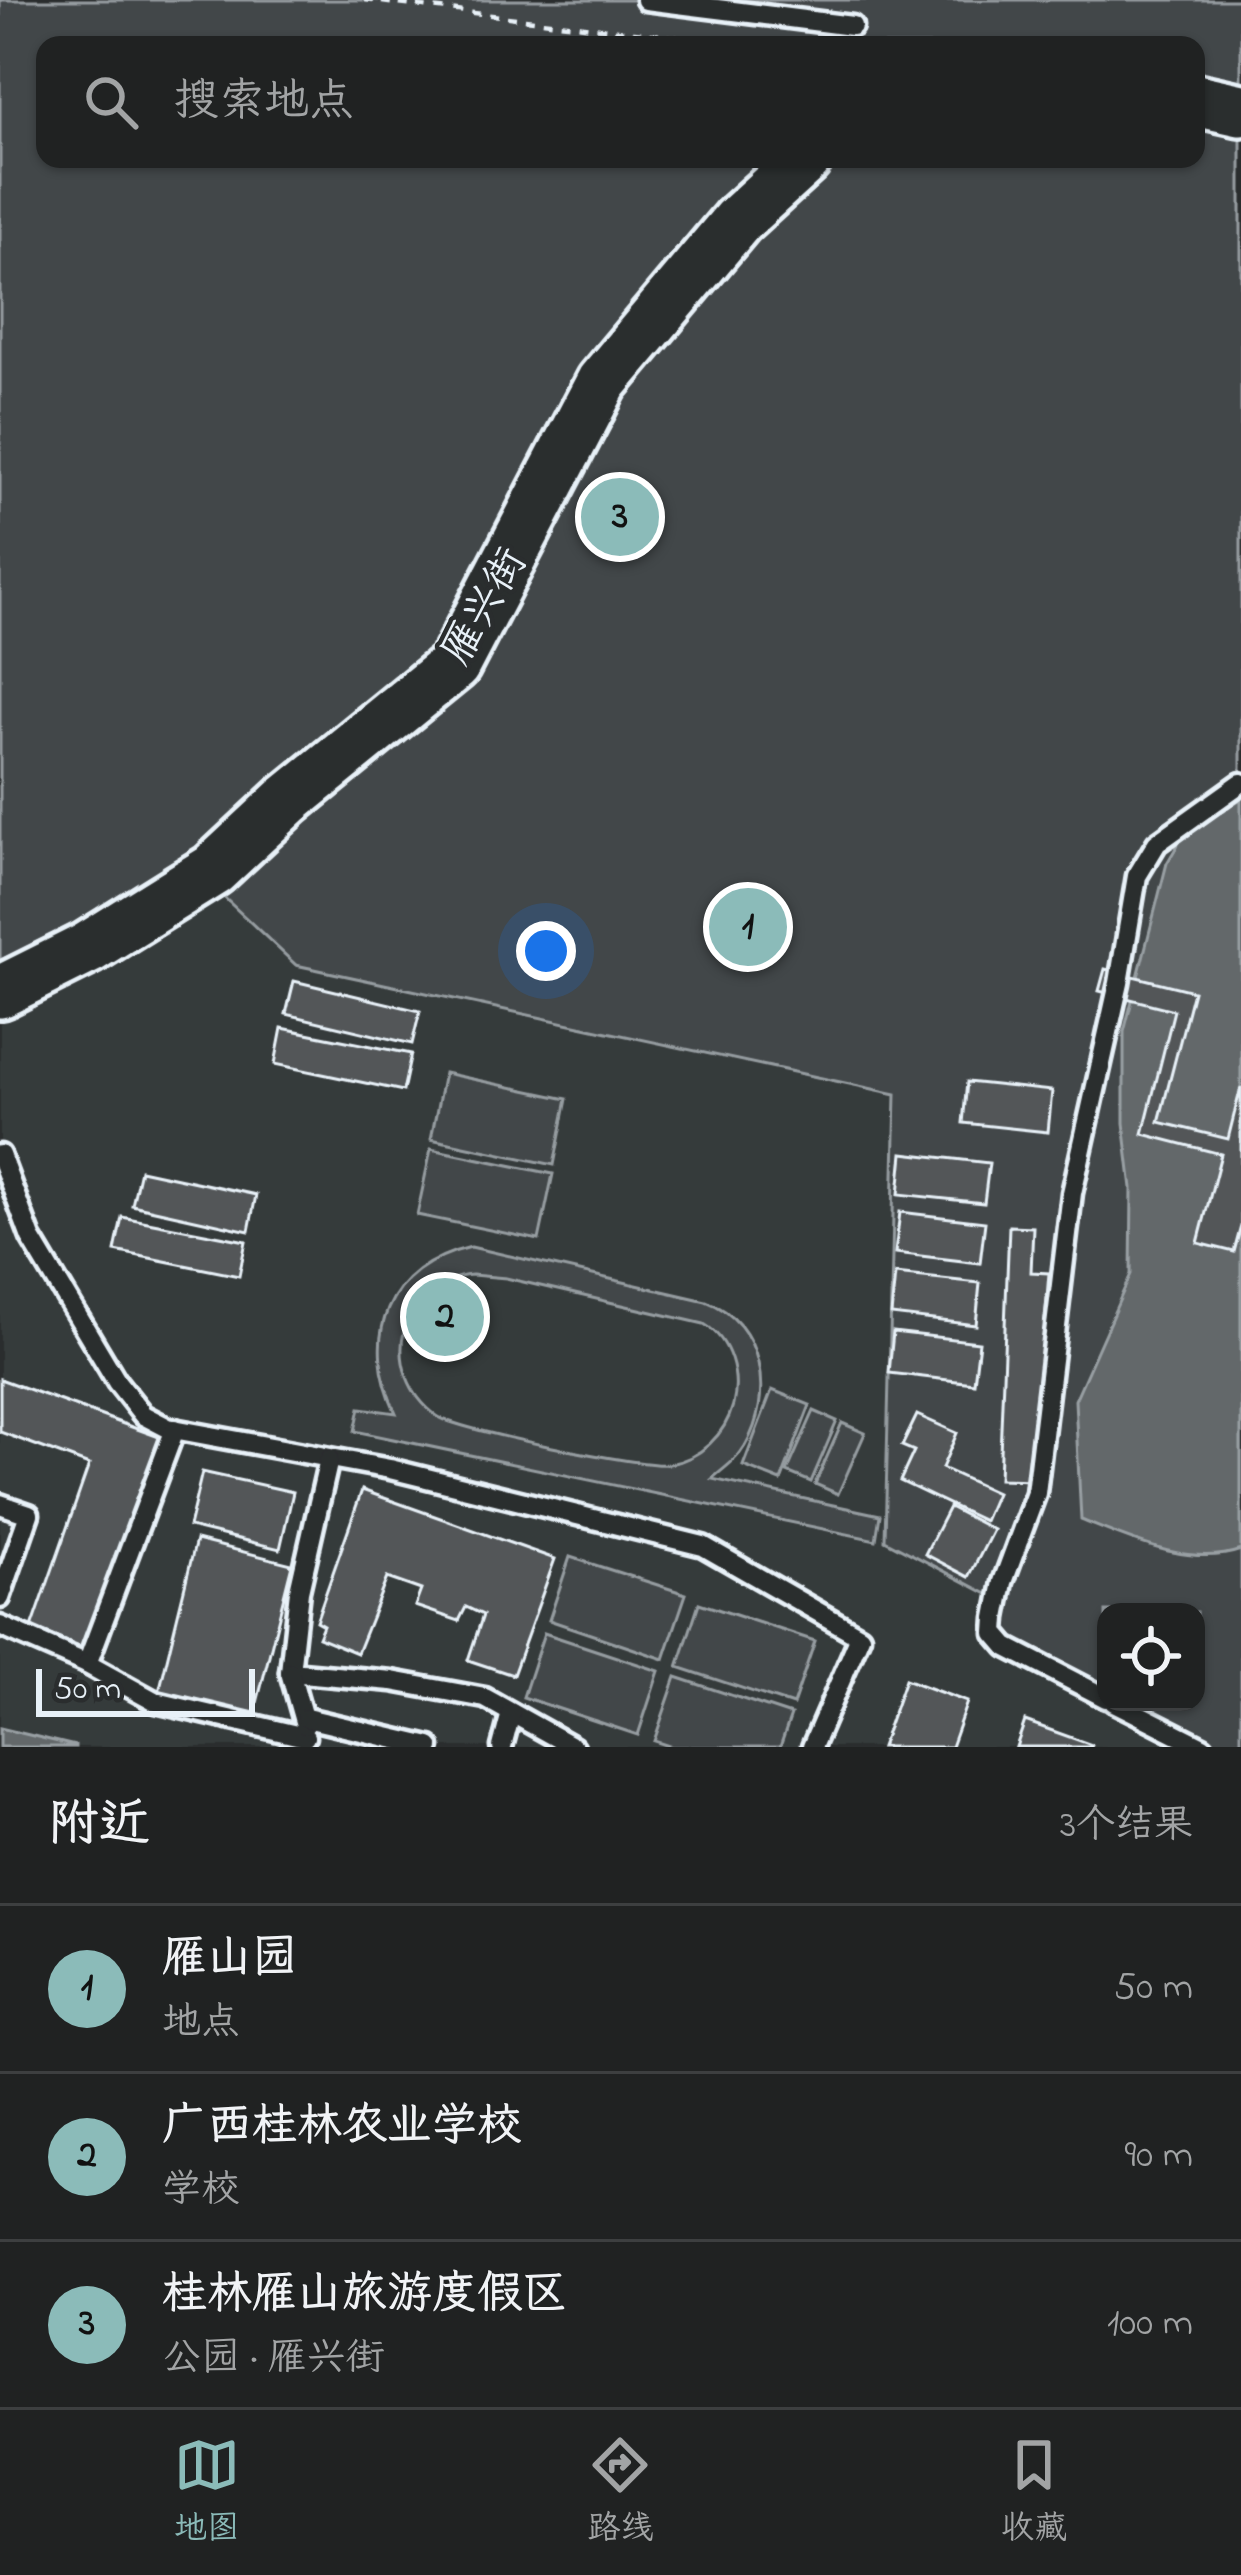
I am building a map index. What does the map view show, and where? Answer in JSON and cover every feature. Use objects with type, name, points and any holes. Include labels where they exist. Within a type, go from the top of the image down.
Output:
[{"type":"street","points":[[1205,102],[1241,110]]},
{"type":"street","name":"雁兴街","points":[[0,992],[88,948],[214,870],[287,801],[454,665],[602,382],[738,220],[795,168]]},
{"type":"lane","points":[[646,0],[852,26]]},
{"type":"lane","points":[[1097,1693],[1006,1647],[995,1633],[995,1618],[1003,1582],[1036,1493],[1072,1193],[1140,866],[1157,843],[1241,783]]},
{"type":"lane","points":[[0,1155],[31,1238],[117,1382],[143,1415],[175,1430],[413,1474],[703,1546],[860,1636],[812,1747]]},
{"type":"lane","points":[[87,1664],[175,1430]]},
{"type":"lane","points":[[305,1734],[290,1672],[299,1591],[329,1459]]},
{"type":"lane","points":[[0,1504],[28,1514],[0,1598]]},
{"type":"lane","points":[[0,1626],[87,1664],[156,1702],[305,1734],[430,1747]]},
{"type":"lane","points":[[290,1672],[392,1681],[485,1698],[573,1747]]},
{"type":"lane","points":[[1132,1711],[1203,1747]]},
{"type":"lane","points":[[502,1747],[511,1713]]},
{"type":"path","points":[[364,0],[669,36]]},
{"type":"shaded area","points":[[0,0],[1241,0],[1241,1747],[1203,1747],[1132,1711],[1205,1711],[1205,1603],[1097,1603],[1097,1693],[1007,1647],[999,1600],[885,1540],[896,1094],[296,965],[215,889],[0,992]]},
{"type":"shaded area","points":[[1241,799],[1241,1550],[1201,1556],[1160,1549],[1081,1520],[1075,1400],[1131,1274],[1124,1032],[1167,863],[1186,831]]},
{"type":"shaded area","points":[[215,889],[297,965],[896,1094],[885,1540],[999,1600],[995,1625],[1097,1685],[1097,1711],[1142,1711],[1203,1747],[0,1747],[0,1023]]},
{"type":"shaded area","points":[[444,1073],[567,1099],[554,1165],[431,1139]]},
{"type":"shaded area","points":[[431,1149],[553,1174],[539,1240],[417,1215]]},
{"type":"shaded area","points":[[471,1247],[706,1301],[726,1312],[751,1344],[761,1384],[754,1427],[745,1446],[712,1479],[880,1515],[876,1540],[355,1431],[360,1408],[396,1413],[385,1385],[381,1332],[400,1288],[442,1257]],"holes":[[[472,1275],[506,1278],[704,1324],[727,1349],[735,1382],[733,1405],[717,1436],[691,1457],[653,1464],[512,1438],[437,1416],[418,1398],[407,1377],[402,1354],[412,1311],[446,1281]]]},
{"type":"shaded area","points":[[772,1390],[810,1405],[781,1481],[743,1466]]},
{"type":"shaded area","points":[[814,1411],[837,1421],[811,1482],[787,1472]]},
{"type":"shaded area","points":[[842,1423],[865,1433],[838,1494],[815,1484]]},
{"type":"shaded area","points":[[570,1557],[686,1594],[664,1659],[549,1620]]},
{"type":"shaded area","points":[[699,1603],[815,1641],[793,1705],[678,1667]]},
{"type":"shaded area","points":[[544,1633],[659,1671],[638,1735],[523,1697]]},
{"type":"shaded area","points":[[676,1677],[791,1715],[780,1747],[672,1747],[654,1741]]},
{"type":"shaded area","points":[[0,1728],[75,1746],[75,1747],[0,1747]]},
{"type":"building","points":[[1105,969],[1193,991],[1159,1122],[1228,1139],[1241,1087],[1241,1226],[1234,1252],[1198,1243],[1221,1154],[1143,1134],[1174,1010],[1099,991]]},
{"type":"building","points":[[294,981],[420,1011],[412,1044],[286,1014]]},
{"type":"building","points":[[282,1028],[411,1054],[403,1091],[275,1064]]},
{"type":"building","points":[[967,1082],[1052,1091],[1048,1132],[963,1123]]},
{"type":"building","points":[[903,1153],[989,1163],[984,1203],[899,1194]]},
{"type":"building","points":[[140,1170],[256,1195],[249,1231],[132,1205]]},
{"type":"building","points":[[900,1212],[985,1222],[980,1263],[895,1253]]},
{"type":"building","points":[[122,1217],[246,1241],[239,1276],[115,1251]]},
{"type":"building","points":[[1009,1226],[1033,1227],[1031,1272],[1049,1273],[1032,1480],[999,1479]]},
{"type":"building","points":[[895,1274],[980,1283],[976,1325],[891,1315]]},
{"type":"building","points":[[893,1332],[979,1342],[974,1383],[889,1373]]},
{"type":"building","points":[[0,1379],[162,1438],[82,1648],[32,1628],[89,1465],[0,1432]]},
{"type":"building","points":[[917,1415],[957,1433],[942,1468],[996,1493],[984,1521],[900,1481],[914,1451],[902,1446]]},
{"type":"building","points":[[202,1472],[293,1492],[280,1549],[189,1527]]},
{"type":"building","points":[[362,1490],[555,1559],[513,1675],[468,1660],[483,1615],[466,1607],[459,1621],[415,1606],[421,1590],[387,1578],[357,1653],[318,1637],[323,1625],[316,1621]]},
{"type":"building","points":[[949,1507],[993,1530],[969,1577],[925,1554]]},
{"type":"building","points":[[196,1540],[292,1564],[254,1715],[159,1692]]},
{"type":"building","points":[[905,1679],[967,1702],[951,1747],[881,1747]]},
{"type":"building","points":[[1025,1721],[1092,1745],[1016,1747]]},
{"type":"place","name":"桂林雁山旅游度假区","points":[[620,517]]},
{"type":"place","name":"雁山园","points":[[748,927]]},
{"type":"place","name":"广西桂林农业学校","points":[[445,1317]]}]
